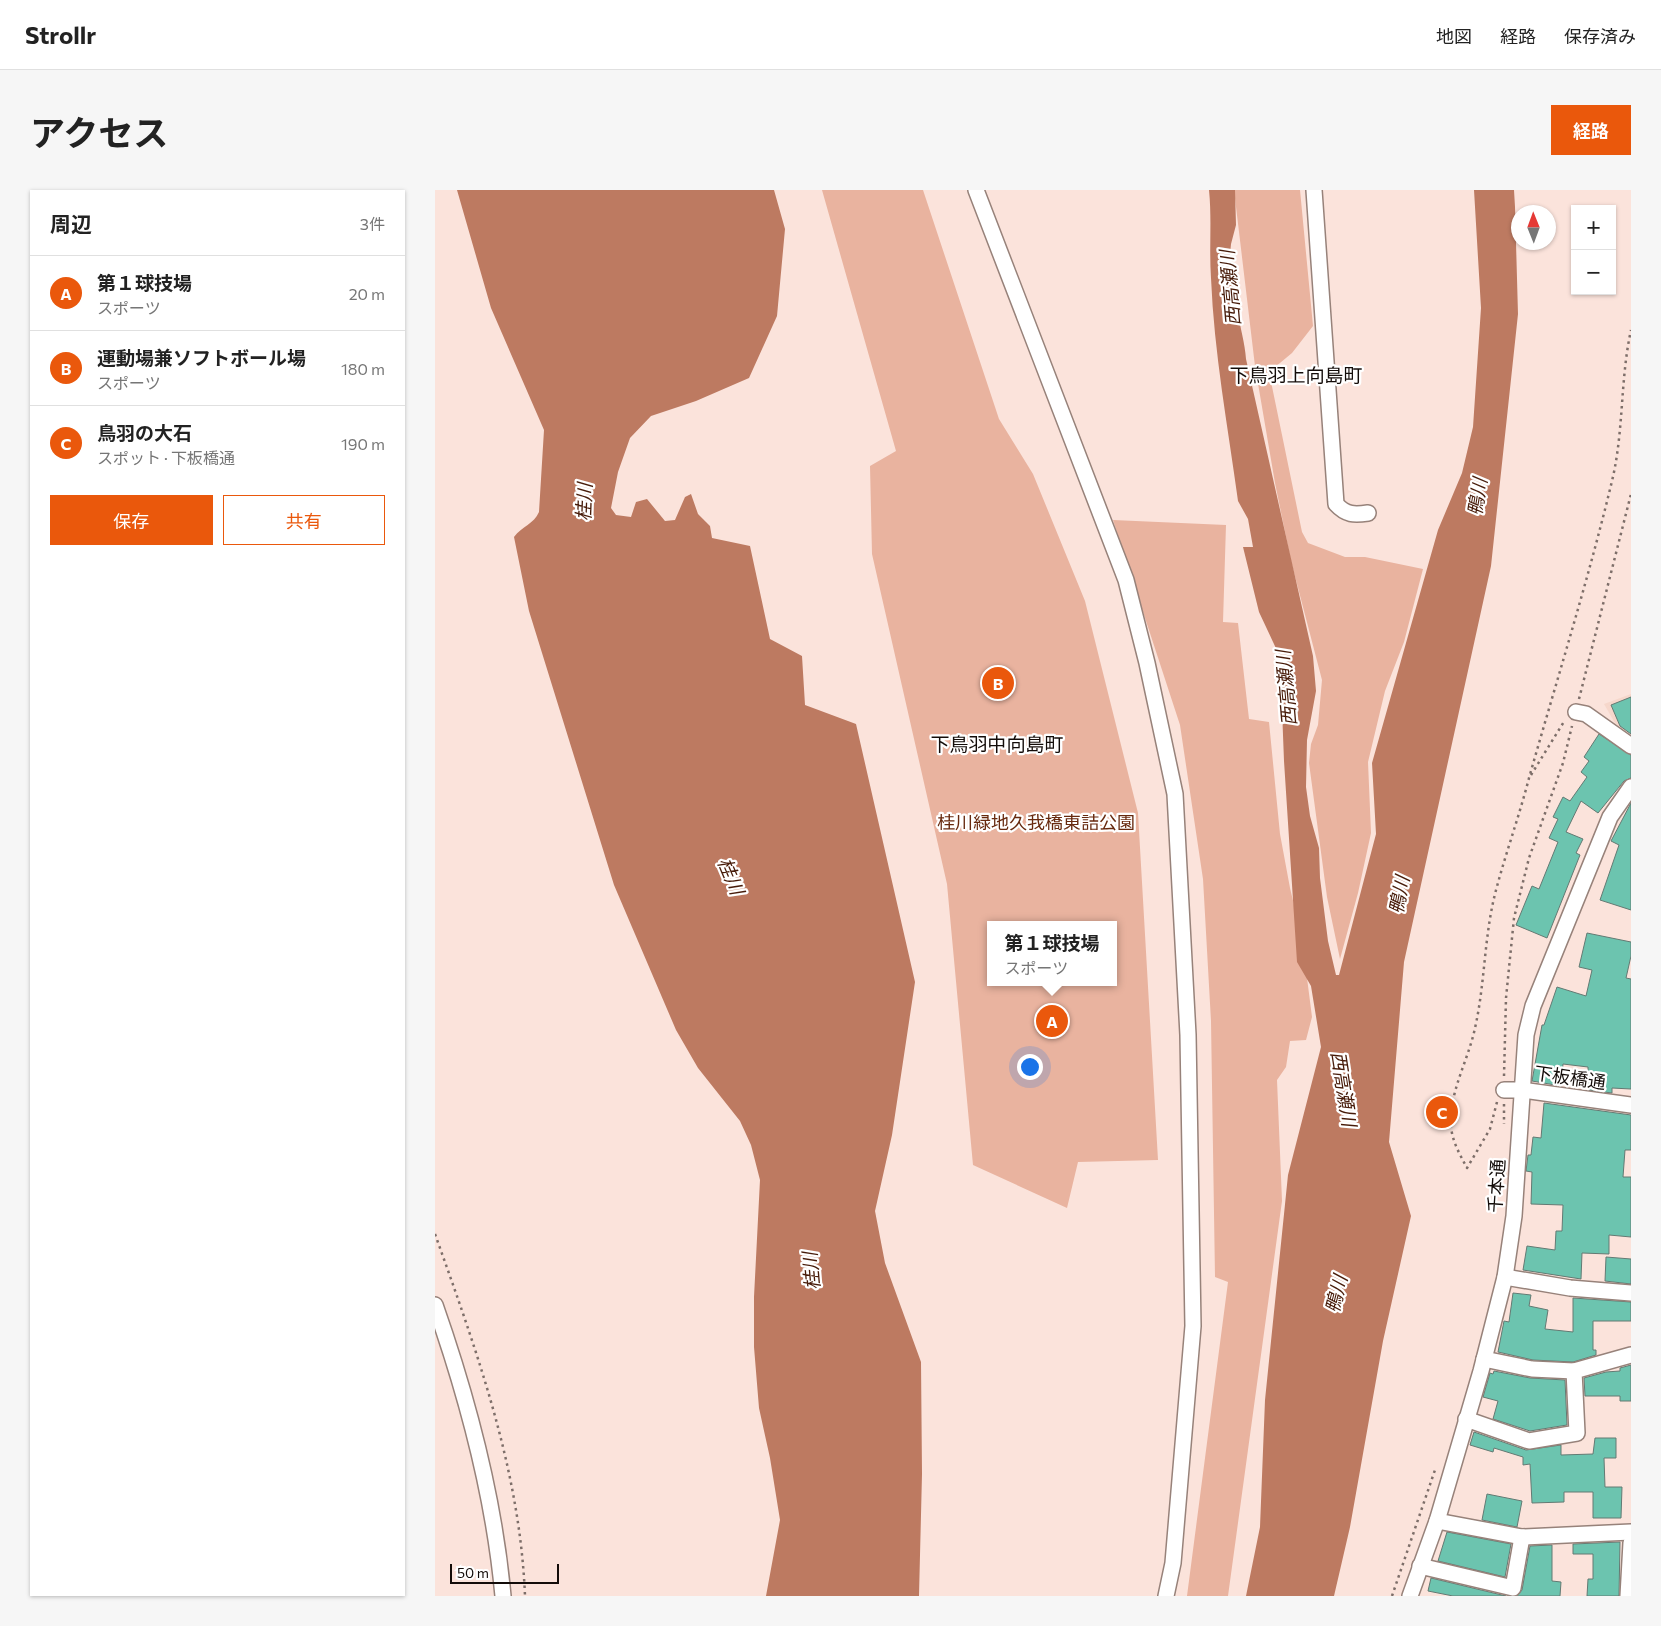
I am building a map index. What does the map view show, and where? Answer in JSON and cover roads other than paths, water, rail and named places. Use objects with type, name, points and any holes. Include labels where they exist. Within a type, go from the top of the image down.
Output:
[{"type":"street","points":[[976,190],[1126,580],[1147,663],[1175,794],[1188,1036],[1193,1326],[1173,1563],[1166,1596]]},
{"type":"street","points":[[1314,190],[1336,504],[1343,512],[1349,514],[1368,513]]},
{"type":"street","points":[[1576,712],[1586,714],[1631,746]]},
{"type":"street","name":"千本通","points":[[1410,1596],[1437,1521],[1484,1359],[1505,1277],[1514,1216],[1526,1035],[1533,1006],[1610,817],[1631,787]]},
{"type":"street","name":"下板橋通","points":[[1504,1090],[1522,1090],[1631,1105]]},
{"type":"street","points":[[1505,1277],[1570,1288],[1631,1293]]},
{"type":"street","points":[[435,1305],[477,1443],[499,1546],[503,1596]]},
{"type":"street","points":[[1484,1359],[1532,1369],[1574,1371],[1631,1355]]},
{"type":"street","points":[[1466,1419],[1529,1441],[1577,1433],[1574,1371]]},
{"type":"street","points":[[1437,1521],[1522,1537],[1631,1532]]},
{"type":"street","points":[[1420,1566],[1513,1588],[1522,1537]]},
{"type":"street","points":[[1628,1596],[1631,1543]]},
{"type":"water","name":"桂川","points":[[457,190],[774,190],[785,229],[777,316],[749,378],[696,401],[651,416],[630,438],[618,472],[611,508],[616,515],[631,517],[636,502],[647,499],[665,521],[675,520],[685,497],[691,494],[698,514],[710,526],[712,538],[750,546],[770,639],[802,656],[805,705],[856,724],[915,982],[892,1135],[875,1211],[885,1263],[921,1362],[922,1474],[919,1596],[766,1596],[780,1520],[770,1458],[759,1408],[754,1347],[754,1297],[760,1180],[751,1145],[740,1121],[698,1068],[676,1030],[614,885],[529,611],[514,537],[539,512],[544,430],[491,308]]},
{"type":"water","points":[[1209,190],[1235,190],[1236,225],[1231,244],[1229,264],[1237,277],[1239,287],[1238,312],[1246,359],[1313,656],[1316,691],[1307,740],[1306,787],[1310,816],[1319,848],[1320,878],[1328,941],[1336,975],[1339,975],[1376,834],[1372,763],[1438,530],[1462,473],[1473,427],[1481,308],[1474,190],[1514,190],[1515,205],[1511,205],[1511,250],[1516,250],[1518,314],[1491,566],[1404,962],[1389,1142],[1411,1216],[1383,1341],[1350,1527],[1334,1596],[1246,1596],[1260,1527],[1265,1400],[1288,1175],[1321,1047],[1311,986],[1297,962],[1284,761],[1280,657],[1259,612],[1243,547],[1253,547],[1248,519],[1238,501],[1218,362],[1211,278]]},
{"type":"place","name":"運動場兼ソフトボール場","points":[[998,683]]},
{"type":"place","name":"第１球技場","points":[[1052,1021]]},
{"type":"place","name":"鳥羽の大石","points":[[1442,1112]]},
{"type":"district","name":"下鳥羽上向島町","points":[[1296,375]]},
{"type":"district","name":"下鳥羽中向島町","points":[[997,744]]},
{"type":"water label","name":"西高瀬川","points":[[1230,288]]},
{"type":"water label","name":"鴨川","points":[[1477,497]]},
{"type":"water label","name":"西高瀬川","points":[[1286,688]]},
{"type":"water label","name":"鴨川","points":[[1399,895]]},
{"type":"water label","name":"西高瀬川","points":[[1344,1089]]},
{"type":"water label","name":"鴨川","points":[[1336,1294]]},
{"type":"park label","name":"桂川緑地久我橋東詰公園","points":[[1036,823]]}]
